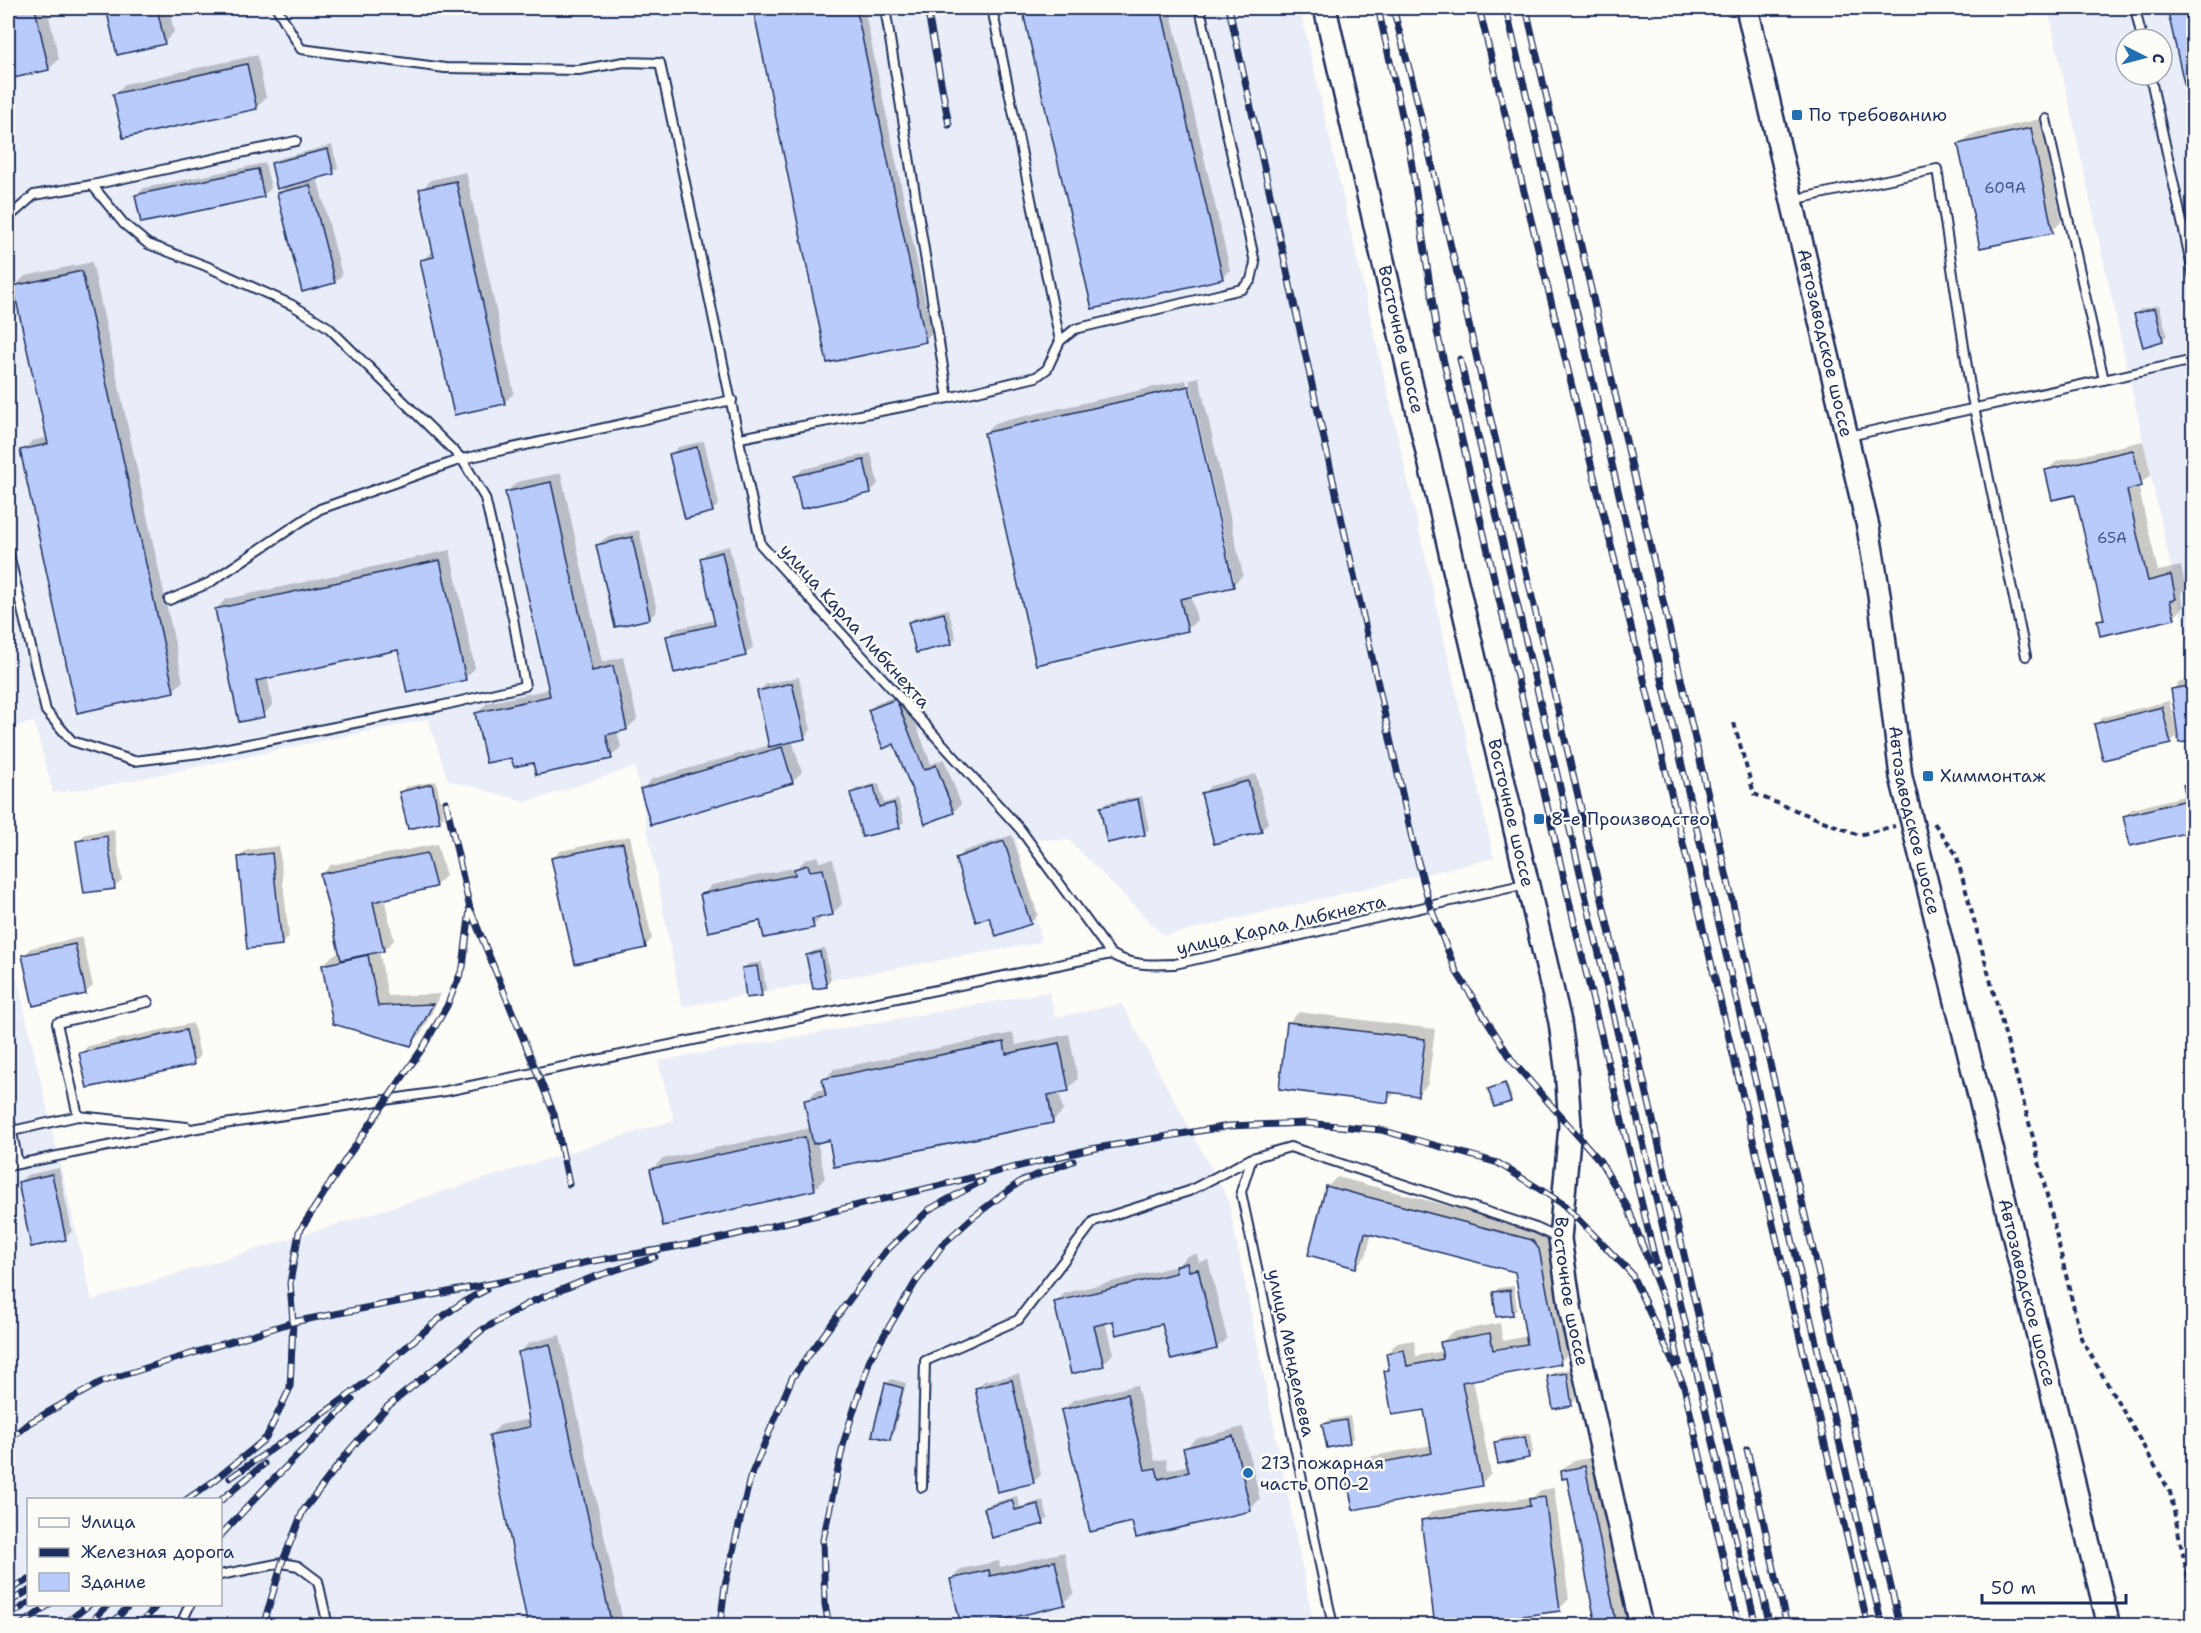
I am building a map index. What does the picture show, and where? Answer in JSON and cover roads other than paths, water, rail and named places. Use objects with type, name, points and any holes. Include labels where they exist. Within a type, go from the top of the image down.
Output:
[{"type":"main road","name":"Восточное шоссе","points":[[1325,8],[1557,1011],[1566,1066],[1570,1126],[1560,1239],[1571,1313],[1641,1626]]},
{"type":"main road","name":"Автозаводское шоссе","points":[[1747,8],[1870,538],[1901,777],[2109,1626]]},
{"type":"lane","name":"улица Карла Либкнехта","points":[[277,8],[302,50],[445,68],[579,69],[624,62],[660,63],[761,545],[1020,829],[1111,954],[1124,962],[1175,964],[1528,883]]},
{"type":"lane","points":[[885,8],[948,398]]},
{"type":"lane","points":[[992,8],[1060,341]]},
{"type":"lane","points":[[740,438],[948,398],[1036,377],[1047,369],[1060,341],[1075,329],[1242,289],[1251,280],[1255,263],[1200,8]]},
{"type":"lane","points":[[2135,8],[2139,27]]},
{"type":"lane","points":[[2153,87],[2193,277]]},
{"type":"lane","points":[[2046,119],[2103,380]]},
{"type":"lane","points":[[8,218],[34,195],[92,185],[296,141]]},
{"type":"lane","points":[[1792,200],[1937,169],[1974,408],[2026,656]]},
{"type":"lane","points":[[8,550],[46,711],[72,741],[134,761],[208,752],[382,718],[525,686],[513,618],[485,498],[462,459],[328,327],[292,305],[206,266],[148,244],[124,224],[92,185]]},
{"type":"lane","points":[[1847,437],[2193,360]]},
{"type":"lane","points":[[169,600],[209,583],[320,508],[462,459],[732,400]]},
{"type":"lane","points":[[8,1166],[197,1128],[446,1091],[1111,954]]},
{"type":"lane","points":[[78,1116],[57,1023],[148,1002]]},
{"type":"lane","points":[[8,1111],[10,1132],[18,1164]]},
{"type":"lane","points":[[10,1132],[78,1116],[197,1128]]},
{"type":"lane","points":[[922,1487],[925,1361],[1018,1320],[1094,1221],[1189,1191],[1252,1158],[1290,1147],[1536,1228],[1560,1239]]},
{"type":"lane","name":"улица Менделеева","points":[[1252,1158],[1241,1192],[1333,1626]]},
{"type":"lane","points":[[222,1575],[282,1563],[298,1566],[318,1581],[328,1626]]},
{"type":"lane","points":[[180,1626],[190,1606]]},
{"type":"railway","points":[[927,8],[949,125]]},
{"type":"railway","points":[[1229,8],[1413,843],[1430,906],[1456,971],[1513,1062],[1600,1161],[1628,1208],[1668,1311],[1679,1363]]},
{"type":"railway","points":[[1378,8],[1409,146],[1437,332],[1657,1267]]},
{"type":"railway","points":[[1393,8],[1414,87],[1770,1626]]},
{"type":"railway","points":[[1479,8],[1651,708],[1868,1626]]},
{"type":"railway","points":[[1506,8],[1882,1626]]},
{"type":"railway","points":[[1526,8],[1900,1626]]},
{"type":"railway","points":[[1460,359],[1756,1626]]},
{"type":"railway","points":[[446,802],[470,909],[554,1114],[569,1184]]},
{"type":"railway","points":[[189,1498],[214,1481],[266,1438],[290,1388],[293,1322],[290,1283],[299,1232],[422,1049],[447,1006],[463,967],[470,909]]},
{"type":"railway","points":[[8,1440],[29,1423],[101,1382],[293,1322],[505,1281],[588,1262],[709,1241],[1091,1149],[1229,1126],[1306,1123],[1381,1130],[1498,1163],[1563,1204],[1631,1273],[1684,1386],[1739,1626]]},
{"type":"railway","points":[[829,1626],[825,1604],[823,1540],[844,1441],[870,1359],[915,1283],[943,1244],[973,1217],[1021,1181],[1073,1161]]},
{"type":"railway","points":[[720,1626],[725,1585],[750,1478],[792,1378],[883,1254],[930,1209],[982,1181]]},
{"type":"railway","points":[[263,1626],[282,1563],[303,1511],[349,1451],[387,1407],[482,1330],[531,1302],[591,1278],[655,1257]]},
{"type":"railway","points":[[230,1478],[346,1397],[436,1321],[486,1290]]},
{"type":"railway","points":[[222,1534],[352,1400]]},
{"type":"railway","points":[[1747,1449],[1787,1626]]},
{"type":"railway","points":[[222,1499],[264,1464]]},
{"type":"railway","points":[[8,1590],[27,1580]]},
{"type":"railway","points":[[8,1603],[27,1592]]},
{"type":"railway","points":[[8,1617],[27,1604]]},
{"type":"railway","points":[[20,1626],[47,1606]]},
{"type":"railway","points":[[62,1626],[87,1606]]},
{"type":"railway","points":[[87,1626],[107,1606]]},
{"type":"railway","points":[[110,1626],[128,1606]]},
{"type":"railway","points":[[139,1626],[156,1606]]},
{"type":"place","name":"По требованию","points":[[1797,115]]},
{"type":"place","name":"Химмонтаж","points":[[1928,776]]},
{"type":"place","name":"8-е Производство","points":[[1539,819]]},
{"type":"place","name":"213 пожарная часть ОПО-2","points":[[1248,1473]]}]
